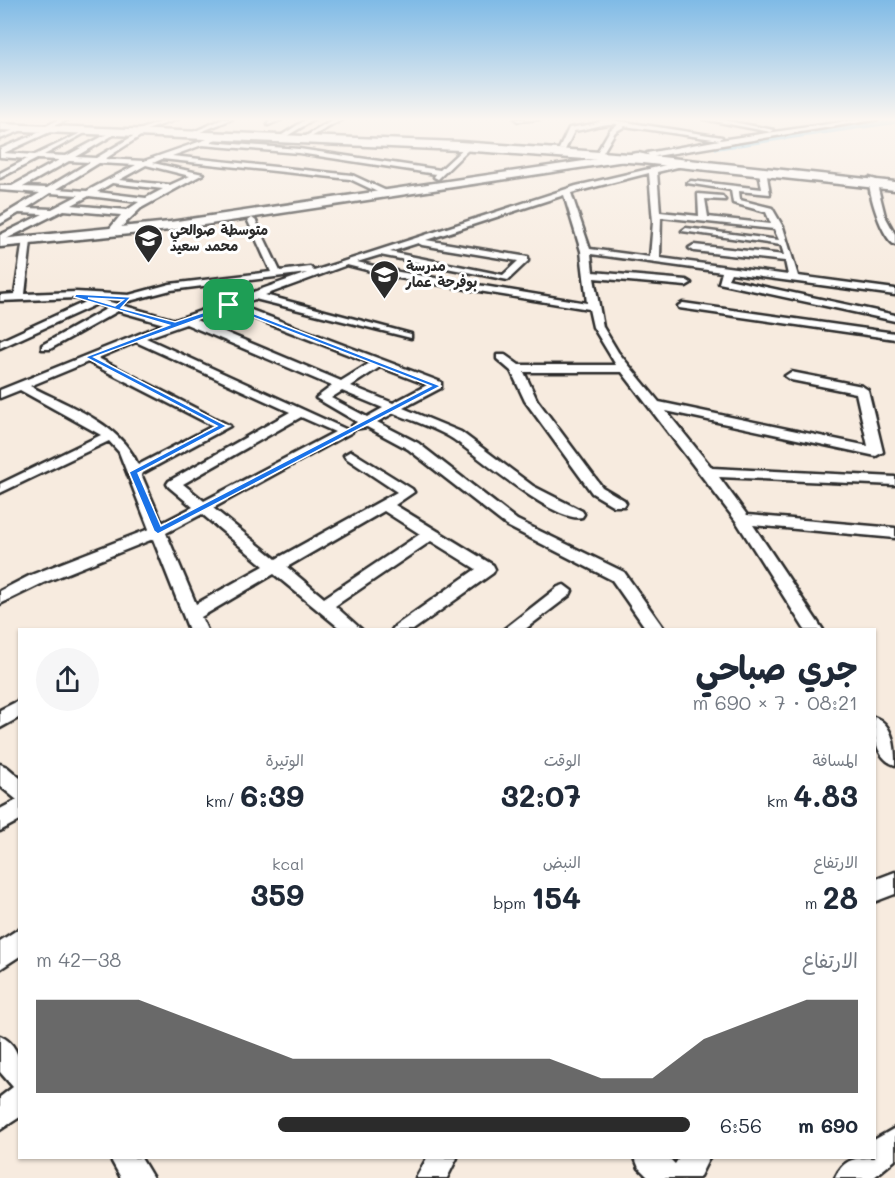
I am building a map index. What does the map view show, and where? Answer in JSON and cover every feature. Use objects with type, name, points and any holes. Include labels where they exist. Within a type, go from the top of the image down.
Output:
[{"type":"highway","points":[[785,174],[895,184]]},
{"type":"highway","points":[[793,174],[872,182]]},
{"type":"street","points":[[15,188],[41,174]]},
{"type":"street","points":[[0,221],[75,174]]},
{"type":"street","points":[[0,241],[125,174]]},
{"type":"street","points":[[194,174],[198,175]]},
{"type":"street","points":[[323,174],[352,177],[389,195]]},
{"type":"street","points":[[432,174],[440,175]]},
{"type":"street","points":[[434,174],[474,182]]},
{"type":"street","points":[[0,250],[25,244],[389,195],[524,174]]},
{"type":"street","points":[[0,241],[25,244],[163,234],[552,174]]},
{"type":"street","points":[[0,394],[136,338],[342,265],[567,192],[611,174]]},
{"type":"street","points":[[650,174],[657,214],[655,259]]},
{"type":"street","points":[[691,183],[767,192],[763,174]]},
{"type":"street","points":[[110,233],[116,223],[130,213],[198,175]]},
{"type":"street","points":[[111,181],[173,188]]},
{"type":"street","points":[[872,182],[881,216],[891,228],[895,242]]},
{"type":"street","points":[[0,188],[87,193],[150,201]]},
{"type":"street","points":[[735,188],[736,199]]},
{"type":"street","points":[[567,192],[586,251],[593,307],[598,327],[625,369],[708,472],[742,519],[813,628]]},
{"type":"street","points":[[704,219],[701,196],[736,199],[769,210],[785,243],[794,278]]},
{"type":"street","points":[[63,207],[130,213]]},
{"type":"street","points":[[0,209],[53,212]]},
{"type":"street","points":[[657,214],[779,227]]},
{"type":"street","points":[[252,221],[277,274]]},
{"type":"street","points":[[686,231],[785,243]]},
{"type":"street","points":[[382,253],[505,278],[525,260],[418,241]]},
{"type":"street","points":[[20,297],[25,244]]},
{"type":"street","points":[[694,248],[790,259]]},
{"type":"street","points":[[586,251],[895,292]]},
{"type":"street","points":[[0,298],[76,295],[129,298],[170,287],[342,265],[593,307]]},
{"type":"street","points":[[728,269],[722,281],[895,318]]},
{"type":"street","points":[[589,275],[686,283]]},
{"type":"street","points":[[76,295],[116,308],[181,322],[456,435],[528,489],[577,514]]},
{"type":"street","points":[[256,296],[407,336]]},
{"type":"street","points":[[46,347],[116,308],[129,298]]},
{"type":"street","points":[[0,345],[94,302]]},
{"type":"street","points":[[0,598],[37,579],[158,531],[202,510],[345,432],[395,410],[437,386],[229,305]]},
{"type":"street","points":[[683,306],[895,336]]},
{"type":"street","points":[[136,338],[345,432]]},
{"type":"street","points":[[88,357],[223,426],[134,472]]},
{"type":"street","points":[[501,357],[516,369],[531,401],[597,490],[619,503]]},
{"type":"street","points":[[379,363],[322,398],[413,446],[512,523],[618,576],[655,628]]},
{"type":"street","points":[[516,369],[625,369]]},
{"type":"street","points":[[654,405],[876,452],[862,390],[791,376]]},
{"type":"street","points":[[21,386],[111,435],[125,451],[194,626],[276,569],[407,492],[351,456]]},
{"type":"street","points":[[300,412],[174,484],[202,510],[351,628]]},
{"type":"street","points":[[0,489],[111,435]]},
{"type":"street","points":[[708,472],[895,481]]},
{"type":"street","points":[[385,505],[487,569],[404,628]]},
{"type":"street","points":[[742,519],[895,533]]},
{"type":"street","points":[[324,606],[431,534]]},
{"type":"street","points":[[515,628],[564,591]]},
{"type":"street","points":[[0,720],[18,708]]},
{"type":"street","points":[[876,728],[895,757]]},
{"type":"street","points":[[0,773],[18,790]]},
{"type":"street","points":[[0,821],[18,809]]},
{"type":"street","points":[[876,890],[895,883]]},
{"type":"street","points":[[0,957],[18,942]]},
{"type":"street","points":[[0,1049],[18,1074]]},
{"type":"street","points":[[0,1116],[18,1100]]},
{"type":"street","points":[[876,1157],[895,1142]]},
{"type":"street","points":[[125,1159],[138,1178]]},
{"type":"street","points":[[431,1178],[442,1159]]},
{"type":"street","points":[[650,1159],[669,1178]]},
{"type":"street","points":[[683,1178],[694,1159]]},
{"type":"street","points":[[850,1178],[874,1159]]},
{"type":"place","name":"متوسطة صوالحي محمد سعيد","points":[[149,264]]},
{"type":"place","name":"مدرسة بوفرحة عمار","points":[[385,300]]},
{"type":"route","points":[[229,305],[175,324],[94,302],[76,295],[129,298],[116,308],[175,324],[88,357],[223,426],[134,472],[158,531],[202,510],[345,432],[395,410],[437,386],[229,305]]}]
